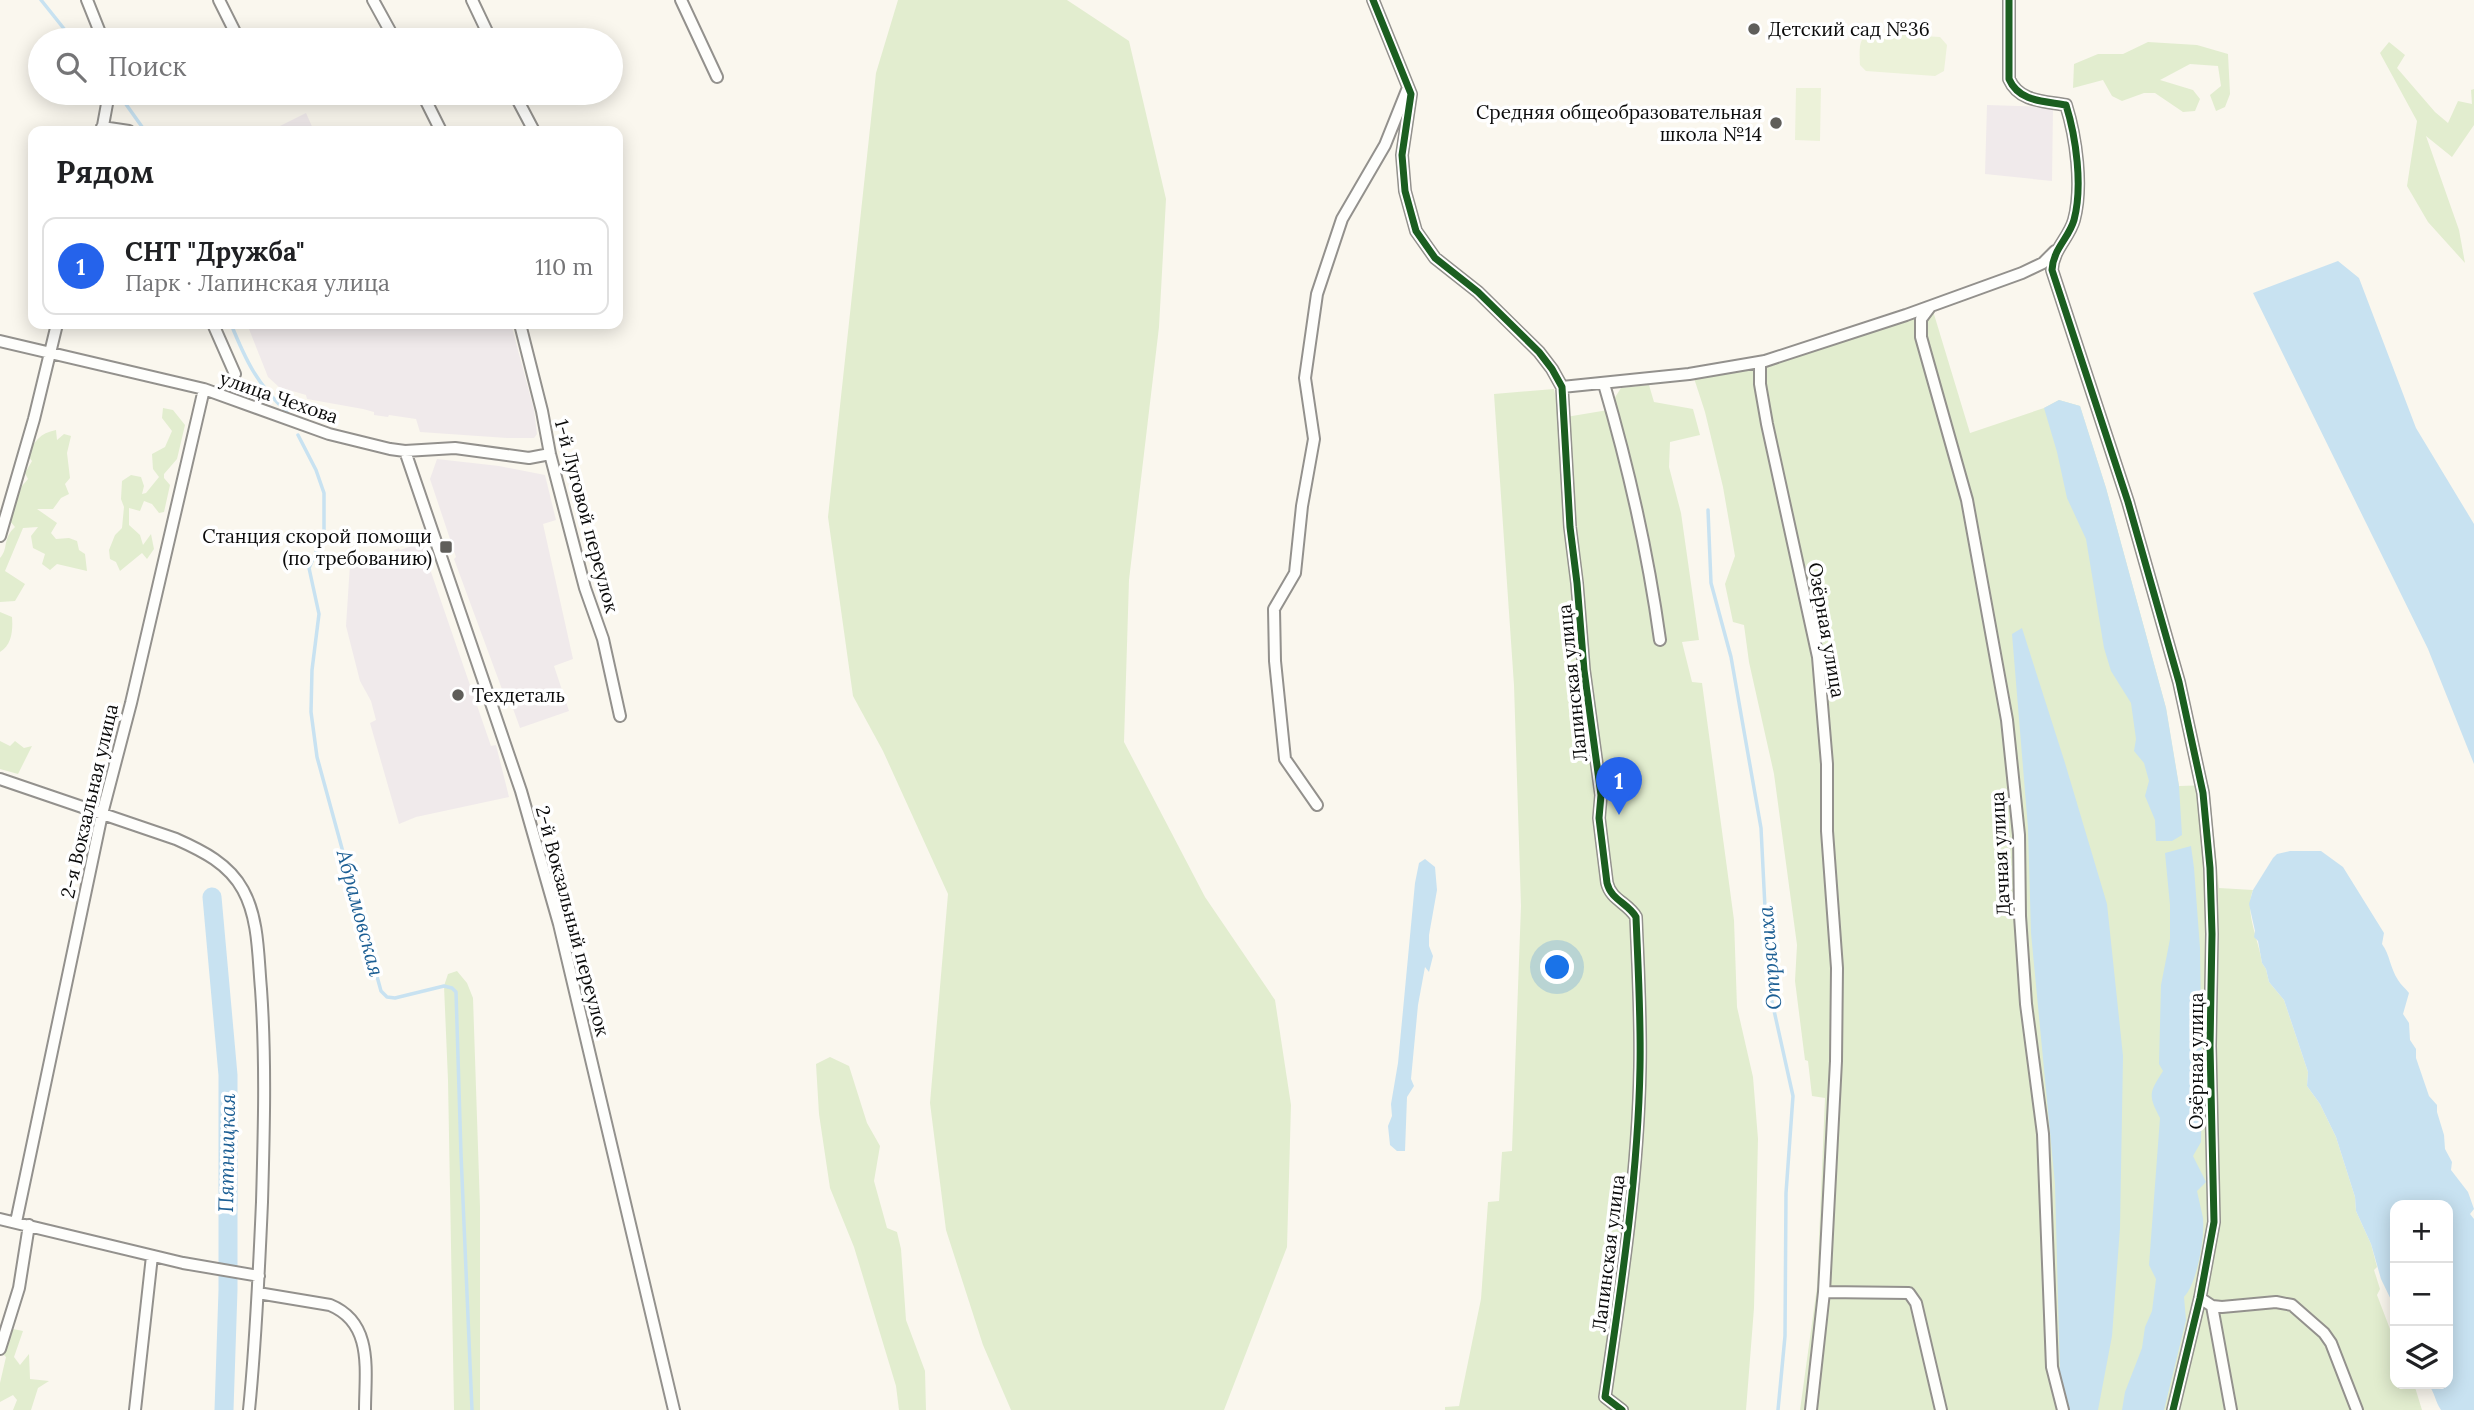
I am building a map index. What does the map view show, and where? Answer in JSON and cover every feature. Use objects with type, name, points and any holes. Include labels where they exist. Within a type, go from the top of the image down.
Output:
[{"type":"street","points":[[87,0],[98,28]]},
{"type":"street","points":[[219,0],[233,28]]},
{"type":"street","points":[[373,0],[388,28]]},
{"type":"street","points":[[472,0],[485,28]]},
{"type":"street","points":[[681,0],[717,76]]},
{"type":"street","name":"Лапинская улица","points":[[1373,0],[1408,84],[1411,107],[1403,145],[1403,165],[1405,191],[1416,230],[1435,258],[1478,292],[1539,352],[1562,387],[1570,527],[1584,670],[1601,795],[1599,818],[1607,883],[1609,891],[1636,917],[1639,1103],[1625,1258],[1605,1397],[1622,1410]]},
{"type":"street","points":[[1562,387],[1689,374],[1760,362],[1930,307],[2022,274],[2043,263],[2057,249],[2071,227],[2076,203],[2076,146],[2066,105],[2025,97],[2012,87],[2009,79],[2009,0]]},
{"type":"street","points":[[1317,805],[1285,759],[1275,661],[1273,609],[1295,573],[1302,506],[1314,439],[1305,378],[1317,294],[1342,219],[1385,145],[1406,98],[1408,84]]},
{"type":"street","points":[[103,126],[107,105]]},
{"type":"street","points":[[428,105],[439,126]]},
{"type":"street","points":[[520,105],[531,126]]},
{"type":"street","name":"Озёрная улица","points":[[2057,249],[2053,262],[2054,279],[2097,403],[2165,632],[2198,769],[2206,823],[2212,934],[2210,1046],[2214,1222],[2200,1298],[2173,1410]]},
{"type":"street","name":"Дачная улица","points":[[1930,307],[1921,319],[1921,337],[1967,500],[2007,720],[2019,835],[2020,916],[2026,1004],[2043,1134],[2052,1367],[2063,1410]]},
{"type":"street","points":[[0,536],[34,419],[56,329]]},
{"type":"street","points":[[215,329],[235,374]]},
{"type":"street","name":"1-й Луговой переулок","points":[[521,329],[585,588],[603,639],[620,716]]},
{"type":"street","name":"улица Чехова","points":[[0,341],[204,389],[329,434],[405,451],[455,448],[529,458],[551,454]]},
{"type":"street","name":"Озёрная улица","points":[[1760,362],[1760,384],[1767,424],[1811,619],[1822,699],[1827,764],[1827,831],[1838,1011],[1824,1293],[1811,1410]]},
{"type":"street","points":[[1604,384],[1639,514],[1660,640]]},
{"type":"street","name":"2-я Вокзальная улица","points":[[16,1222],[102,814],[131,703],[204,389]]},
{"type":"street","name":"2-й Вокзальный переулок","points":[[405,451],[521,791],[552,898],[674,1410]]},
{"type":"street","points":[[0,779],[177,839],[203,851],[225,868],[243,889],[251,910],[263,1019],[264,1107],[259,1276],[250,1410]]},
{"type":"street","points":[[0,1219],[152,1256],[259,1276]]},
{"type":"street","points":[[0,1349],[19,1287],[29,1225]]},
{"type":"street","points":[[135,1410],[152,1256]]},
{"type":"street","points":[[258,1293],[330,1305],[347,1314],[360,1330],[365,1352],[365,1410]]},
{"type":"street","points":[[1824,1293],[1909,1293],[1916,1303],[1941,1410]]},
{"type":"street","points":[[2200,1298],[2212,1306],[2276,1302],[2292,1306],[2332,1343],[2357,1410]]},
{"type":"street","points":[[2212,1306],[2231,1410]]},
{"type":"shaded area","points":[[1987,105],[2053,107],[2052,181],[1985,174]]},
{"type":"shaded area","points":[[306,113],[312,126],[280,126]]},
{"type":"shaded area","points":[[249,329],[512,329],[534,410],[537,434],[534,438],[507,438],[420,432],[416,419],[374,415],[374,412],[363,409],[307,399],[306,395],[279,387],[268,377]]},
{"type":"shaded area","points":[[437,459],[499,466],[545,475],[556,520],[543,524],[573,659],[554,666],[569,711],[520,728],[507,692],[503,692],[454,559],[456,557],[430,479]]},
{"type":"shaded area","points":[[421,543],[491,746],[496,745],[509,797],[416,817],[399,824],[370,723],[376,720],[371,701],[360,681],[346,626],[350,564],[371,558],[372,560],[399,548],[400,550]]},
{"type":"green space","points":[[898,0],[1067,0],[1129,41],[1166,199],[1159,327],[1129,580],[1124,742],[1205,897],[1275,1000],[1291,1105],[1287,1247],[1224,1410],[1011,1410],[983,1345],[946,1230],[930,1103],[948,894],[883,751],[853,696],[828,517],[876,73]]},
{"type":"green space","points":[[1870,33],[1940,37],[1947,45],[1944,71],[1935,76],[1866,71],[1860,65],[1860,46],[1863,38]]},
{"type":"green space","points":[[2148,42],[2197,45],[2228,54],[2230,94],[2225,107],[2216,111],[2210,95],[2221,86],[2218,66],[2190,64],[2160,80],[2193,90],[2200,99],[2195,111],[2183,112],[2155,93],[2144,93],[2122,101],[2112,96],[2103,80],[2073,88],[2074,64],[2098,54],[2123,54]]},
{"type":"green space","points":[[2389,42],[2405,55],[2397,68],[2448,123],[2458,101],[2472,104],[2471,90],[2474,89],[2474,125],[2452,157],[2426,136],[2459,230],[2465,263],[2428,222],[2407,186],[2417,121],[2380,53]]},
{"type":"green space","points":[[1796,88],[1821,88],[1820,141],[1795,140]]},
{"type":"green space","points":[[1930,301],[1970,433],[2044,408],[2059,400],[2080,406],[2106,488],[2166,708],[2179,786],[2209,785],[2219,888],[2253,890],[2251,917],[2262,963],[2269,982],[2284,1000],[2308,1072],[2307,1086],[2320,1104],[2336,1137],[2355,1197],[2356,1211],[2371,1244],[2377,1267],[2374,1270],[2380,1289],[2377,1295],[2390,1329],[2390,1389],[2416,1389],[2422,1410],[1800,1410],[1817,1287],[1825,1098],[1812,1096],[1808,1061],[1805,1060],[1795,981],[1797,945],[1774,774],[1749,662],[1744,625],[1733,622],[1725,584],[1735,556],[1723,487],[1705,412],[1691,369],[1756,359]]},
{"type":"green space","points":[[1649,385],[1654,402],[1693,409],[1700,435],[1670,442],[1669,467],[1681,513],[1699,640],[1682,642],[1692,682],[1702,683],[1734,920],[1737,1007],[1753,1077],[1758,1139],[1754,1308],[1746,1410],[1445,1410],[1445,1407],[1459,1406],[1481,1299],[1488,1202],[1499,1201],[1502,1152],[1512,1151],[1521,906],[1514,685],[1494,394],[1554,389],[1560,418],[1614,409],[1612,402],[1621,388]]},
{"type":"green space","points":[[163,408],[173,410],[185,425],[177,459],[164,474],[170,485],[164,512],[159,513],[152,504],[144,501],[140,511],[129,508],[129,525],[140,535],[143,545],[151,534],[154,549],[147,559],[142,553],[120,571],[116,562],[110,559],[109,550],[115,535],[122,528],[122,481],[131,475],[141,477],[144,486],[142,494],[146,493],[159,477],[153,469],[152,454],[165,447],[172,431],[162,418]]},
{"type":"green space","points":[[56,430],[57,440],[64,434],[71,436],[67,453],[70,478],[65,484],[69,494],[61,498],[53,509],[37,509],[57,523],[51,533],[56,539],[69,538],[77,541],[79,550],[85,554],[87,571],[57,564],[50,570],[42,564],[45,554],[33,548],[31,536],[38,527],[23,528],[5,571],[25,584],[15,601],[0,602],[0,558],[8,536],[15,527],[9,520],[22,486],[28,479],[25,473],[32,461],[28,456],[38,439]]},
{"type":"green space","points":[[0,612],[12,617],[12,632],[0,652]]},
{"type":"green space","points":[[0,741],[10,746],[15,741],[24,748],[32,746],[18,774],[0,769]]},
{"type":"green space","points":[[457,971],[467,983],[473,998],[480,1207],[480,1410],[454,1410],[444,986],[448,974]]},
{"type":"green space","points":[[830,1057],[849,1066],[867,1123],[880,1146],[874,1181],[887,1228],[897,1232],[901,1249],[906,1320],[925,1371],[926,1410],[899,1410],[896,1386],[854,1247],[830,1188],[819,1114],[816,1064]]},
{"type":"green space","points":[[13,1329],[23,1331],[14,1357],[20,1365],[29,1354],[30,1379],[49,1381],[38,1388],[31,1410],[13,1410],[17,1400],[13,1395],[0,1402],[0,1383],[6,1357],[0,1351]]},
{"type":"water","points":[[2338,261],[2359,278],[2416,428],[2474,524],[2474,764],[2428,649],[2253,293]]},
{"type":"water","points":[[2059,400],[2080,406],[2106,488],[2166,708],[2179,786],[2182,835],[2172,841],[2156,841],[2155,820],[2145,796],[2149,781],[2144,763],[2134,751],[2136,739],[2131,703],[2111,671],[2104,648],[2086,539],[2067,498],[2044,408]]},
{"type":"water","points":[[2022,628],[2107,904],[2123,1056],[2120,1228],[2112,1336],[2098,1410],[2070,1410],[2060,1375],[2055,1184],[2031,933],[2028,828],[2012,634]]},
{"type":"water","points":[[2191,846],[2200,948],[2202,1078],[2201,1142],[2193,1156],[2206,1182],[2197,1191],[2203,1218],[2203,1237],[2193,1282],[2184,1297],[2186,1320],[2164,1410],[2122,1410],[2125,1392],[2142,1348],[2145,1327],[2152,1311],[2156,1279],[2149,1265],[2160,1118],[2153,1104],[2152,1094],[2163,1071],[2159,1064],[2161,985],[2170,939],[2165,853]]},
{"type":"water","points":[[2290,851],[2321,851],[2343,867],[2384,933],[2382,944],[2395,975],[2409,993],[2403,1014],[2409,1023],[2410,1040],[2416,1049],[2416,1058],[2429,1096],[2437,1105],[2445,1149],[2452,1162],[2451,1170],[2468,1192],[2474,1209],[2470,1214],[2474,1219],[2474,1410],[2441,1410],[2431,1389],[2453,1389],[2453,1200],[2390,1200],[2390,1298],[2356,1211],[2355,1197],[2336,1137],[2320,1104],[2307,1086],[2308,1072],[2284,1000],[2269,982],[2262,963],[2258,941],[2254,937],[2249,904],[2253,890],[2277,854]]},
{"type":"water","points":[[1425,859],[1435,867],[1437,890],[1429,935],[1433,956],[1429,972],[1425,967],[1418,1005],[1411,1079],[1414,1086],[1407,1097],[1405,1151],[1397,1151],[1390,1145],[1388,1126],[1392,1116],[1391,1104],[1398,1063],[1415,883],[1419,863]]},
{"type":"waterway","name":"Абрамовская","points":[[41,0],[63,28]]},
{"type":"waterway","name":"Абрамовская","points":[[127,105],[141,126]]},
{"type":"waterway","name":"Абрамовская","points":[[233,329],[253,371],[287,412]]},
{"type":"waterway","name":"Абрамовская","points":[[298,435],[316,470],[324,493],[324,534],[309,568],[319,614],[312,670],[311,712],[317,757],[381,991],[387,997],[395,998],[444,986],[456,992],[472,1410]]},
{"type":"waterway","name":"Отрясиха","points":[[1708,510],[1711,583],[1731,657],[1761,828],[1769,988],[1793,1096],[1786,1193],[1785,1336],[1778,1410]]},
{"type":"waterway","name":"Пятницкая","points":[[212,897],[228,1075],[228,1290],[224,1410]]},
{"type":"cycle path","points":[[1373,0],[1411,94],[1402,155],[1405,191],[1416,231],[1435,258],[1478,292],[1539,352],[1562,387],[1570,527],[1584,670],[1601,795],[1599,818],[1607,883],[1612,894],[1636,917],[1639,1109],[1628,1233],[1605,1397],[1622,1410]]},
{"type":"cycle path","points":[[2009,0],[2009,79],[2013,87],[2026,96],[2066,105],[2070,118],[2077,162],[2077,207],[2072,226],[2055,256],[2052,270],[2128,502],[2179,682],[2203,793],[2210,868],[2212,934],[2210,1046],[2214,1222],[2200,1298],[2173,1410]]},
{"type":"place","name":"Детский сад №36","points":[[1754,29]]},
{"type":"place","name":"Средняя общеобразовательная школа №14","points":[[1776,123]]},
{"type":"place","name":"Станция скорой помощи (по требованию)","points":[[446,547]]},
{"type":"place","name":"Техдеталь","points":[[458,695]]},
{"type":"place","name":"СНТ \"Дружба\"","points":[[1619,815]]}]
